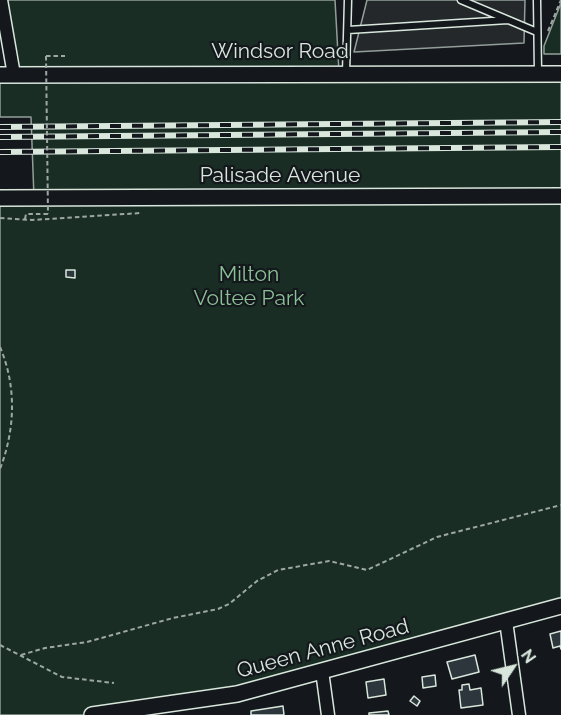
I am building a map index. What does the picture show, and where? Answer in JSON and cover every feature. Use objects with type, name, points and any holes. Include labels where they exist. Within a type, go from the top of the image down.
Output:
[{"type":"street","points":[[2,0],[7,75]]},
{"type":"street","name":"Windsor Road","points":[[7,75],[561,74]]},
{"type":"street","name":"Palisade Avenue","points":[[0,198],[561,196]]},
{"type":"street","name":"Queen Anne Road","points":[[92,715],[237,694],[561,606]]},
{"type":"street","points":[[506,621],[519,715]]},
{"type":"street","points":[[322,671],[328,715]]},
{"type":"lane","points":[[346,73],[348,0]]},
{"type":"lane","points":[[461,0],[537,32]]},
{"type":"lane","points":[[537,0],[538,74]]},
{"type":"lane","points":[[348,30],[508,20]]},
{"type":"path","points":[[24,220],[26,214],[48,214],[46,56],[65,56]]},
{"type":"path","points":[[0,347],[13,398],[8,444],[0,469]]},
{"type":"path","points":[[21,655],[218,609],[229,604],[257,581],[278,570],[329,561],[367,570],[437,537],[561,505]]},
{"type":"path","points":[[0,645],[62,677],[114,683]]},
{"type":"green space","name":"Milton Voltee Park","points":[[1,0],[335,0],[339,72],[561,74],[561,606],[237,694],[91,715],[0,715],[0,198],[34,198],[31,117],[0,117],[0,75],[14,75]]},
{"type":"green space","points":[[561,3],[561,54],[544,54],[544,46]]},
{"type":"shaded area","points":[[367,0],[525,0],[524,43],[354,52]]},
{"type":"building","points":[[66,270],[75,270],[75,278],[66,277]]},
{"type":"building","points":[[561,631],[561,649],[560,646],[553,648],[550,634]]},
{"type":"building","points":[[475,655],[479,672],[452,679],[447,662]]},
{"type":"building","points":[[435,675],[436,686],[423,688],[422,677]]},
{"type":"building","points":[[384,679],[386,695],[368,698],[366,682]]},
{"type":"building","points":[[469,684],[470,690],[481,688],[483,705],[461,708],[459,690],[462,690],[462,685]]},
{"type":"building","points":[[414,696],[420,701],[417,706],[410,701]]},
{"type":"building","points":[[283,706],[284,715],[251,715],[251,711]]},
{"type":"building","points":[[388,711],[389,715],[369,715],[369,713]]},
{"type":"railway","points":[[0,127],[561,122]]},
{"type":"railway","points":[[0,137],[561,132]]},
{"type":"railway","points":[[0,152],[561,147]]}]
